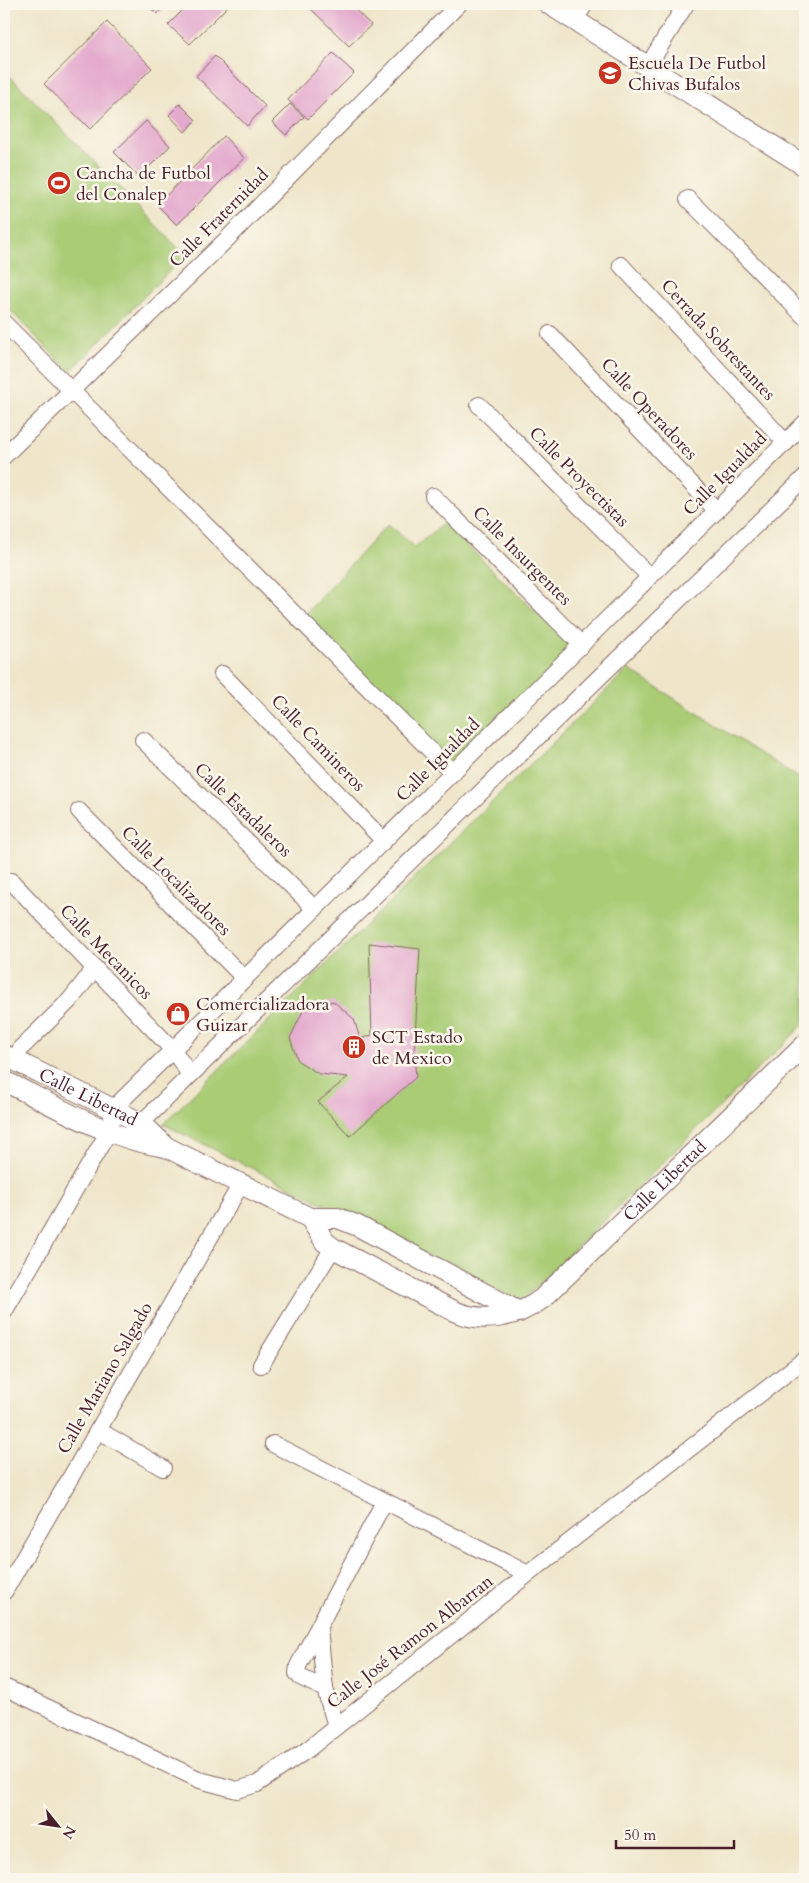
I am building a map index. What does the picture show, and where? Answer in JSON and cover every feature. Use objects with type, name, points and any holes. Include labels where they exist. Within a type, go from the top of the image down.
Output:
[{"type":"main road","points":[[549,4],[580,12],[648,66],[805,166]]},
{"type":"main road","name":"Calle Libertad","points":[[310,1218],[325,1242],[333,1248],[464,1316],[474,1318],[519,1312],[533,1306],[548,1294],[805,1045]]},
{"type":"main road","name":"Calle Libertad","points":[[9,1058],[114,1108],[141,1123],[166,1147],[310,1218],[338,1218],[358,1226],[519,1312]]},
{"type":"main road","name":"Calle Libertad","points":[[4,1081],[117,1134],[149,1145],[166,1147]]},
{"type":"street","name":"Calle Fraternidad","points":[[4,456],[227,239],[459,4]]},
{"type":"street","points":[[648,66],[686,4]]},
{"type":"street","points":[[688,199],[805,317]]},
{"type":"street","name":"Cerrada Sobrestantes","points":[[621,265],[786,443]]},
{"type":"street","points":[[4,323],[453,773]]},
{"type":"street","name":"Calle Operadores","points":[[550,334],[717,510]]},
{"type":"street","name":"Calle Proyectistas","points":[[480,405],[650,577]]},
{"type":"street","name":"Calle Igualdad","points":[[114,1108],[805,423]]},
{"type":"street","points":[[4,1312],[117,1134],[141,1123],[805,477]]},
{"type":"street","name":"Calle Insurgentes","points":[[433,496],[582,644]]},
{"type":"street","name":"Calle Camineros","points":[[222,674],[384,841]]},
{"type":"street","name":"Calle Estadaleros","points":[[143,740],[316,909]]},
{"type":"street","name":"Calle Localizadores","points":[[79,811],[245,979]]},
{"type":"street","name":"Calle Mecanicos","points":[[11,882],[173,1050],[190,1075]]},
{"type":"street","points":[[9,1058],[70,1000],[95,968]]},
{"type":"street","points":[[114,1108],[117,1134]]},
{"type":"street","name":"Calle Mariano Salgado","points":[[4,1592],[241,1184]]},
{"type":"street","points":[[261,1365],[333,1248]]},
{"type":"street","name":"Calle José Ramon Albarran","points":[[4,1688],[200,1780],[237,1790],[246,1789],[267,1779],[336,1726],[805,1359]]},
{"type":"street","points":[[98,1430],[163,1468]]},
{"type":"street","points":[[272,1444],[528,1574]]},
{"type":"street","points":[[324,1689],[300,1677],[297,1673],[384,1502]]},
{"type":"street","points":[[319,1627],[324,1689],[336,1726]]},
{"type":"green space","name":"Cancha de Futbol del Conalep","points":[[4,70],[185,255],[70,372],[4,304]]},
{"type":"green space","points":[[444,523],[576,651],[454,771],[306,613],[388,524],[415,547]]},
{"type":"green space","points":[[628,669],[805,782],[805,1023],[521,1302],[163,1124]]},
{"type":"building","points":[[146,4],[167,4],[157,14]]},
{"type":"building","points":[[189,4],[230,4],[190,44],[168,25]]},
{"type":"building","points":[[306,4],[349,4],[371,25],[349,46]]},
{"type":"building","points":[[107,22],[152,68],[90,129],[44,84]]},
{"type":"building","points":[[333,53],[354,73],[308,119],[288,100]]},
{"type":"building","points":[[215,56],[265,106],[247,126],[196,76]]},
{"type":"building","points":[[180,104],[196,120],[185,132],[169,115]]},
{"type":"building","points":[[290,104],[304,117],[286,135],[272,122]]},
{"type":"building","points":[[146,121],[170,146],[139,177],[114,152]]},
{"type":"building","points":[[224,136],[244,158],[177,225],[157,205]]},
{"type":"building","name":"SCT Estado de Mexico","points":[[369,943],[420,949],[414,1055],[416,1077],[350,1136],[318,1102],[348,1077],[319,1074],[298,1061],[290,1038],[304,1009],[333,1001],[354,1019],[360,1039],[372,1035]]},
{"type":"place","name":"Escuela De Futbol Chivas Bufalos","points":[[610,73]]},
{"type":"place","name":"Cancha de Futbol del Conalep","points":[[59,183]]},
{"type":"place","name":"Comercializadora Guizar","points":[[178,1014]]},
{"type":"place","name":"SCT Estado de Mexico","points":[[354,1047]]}]
